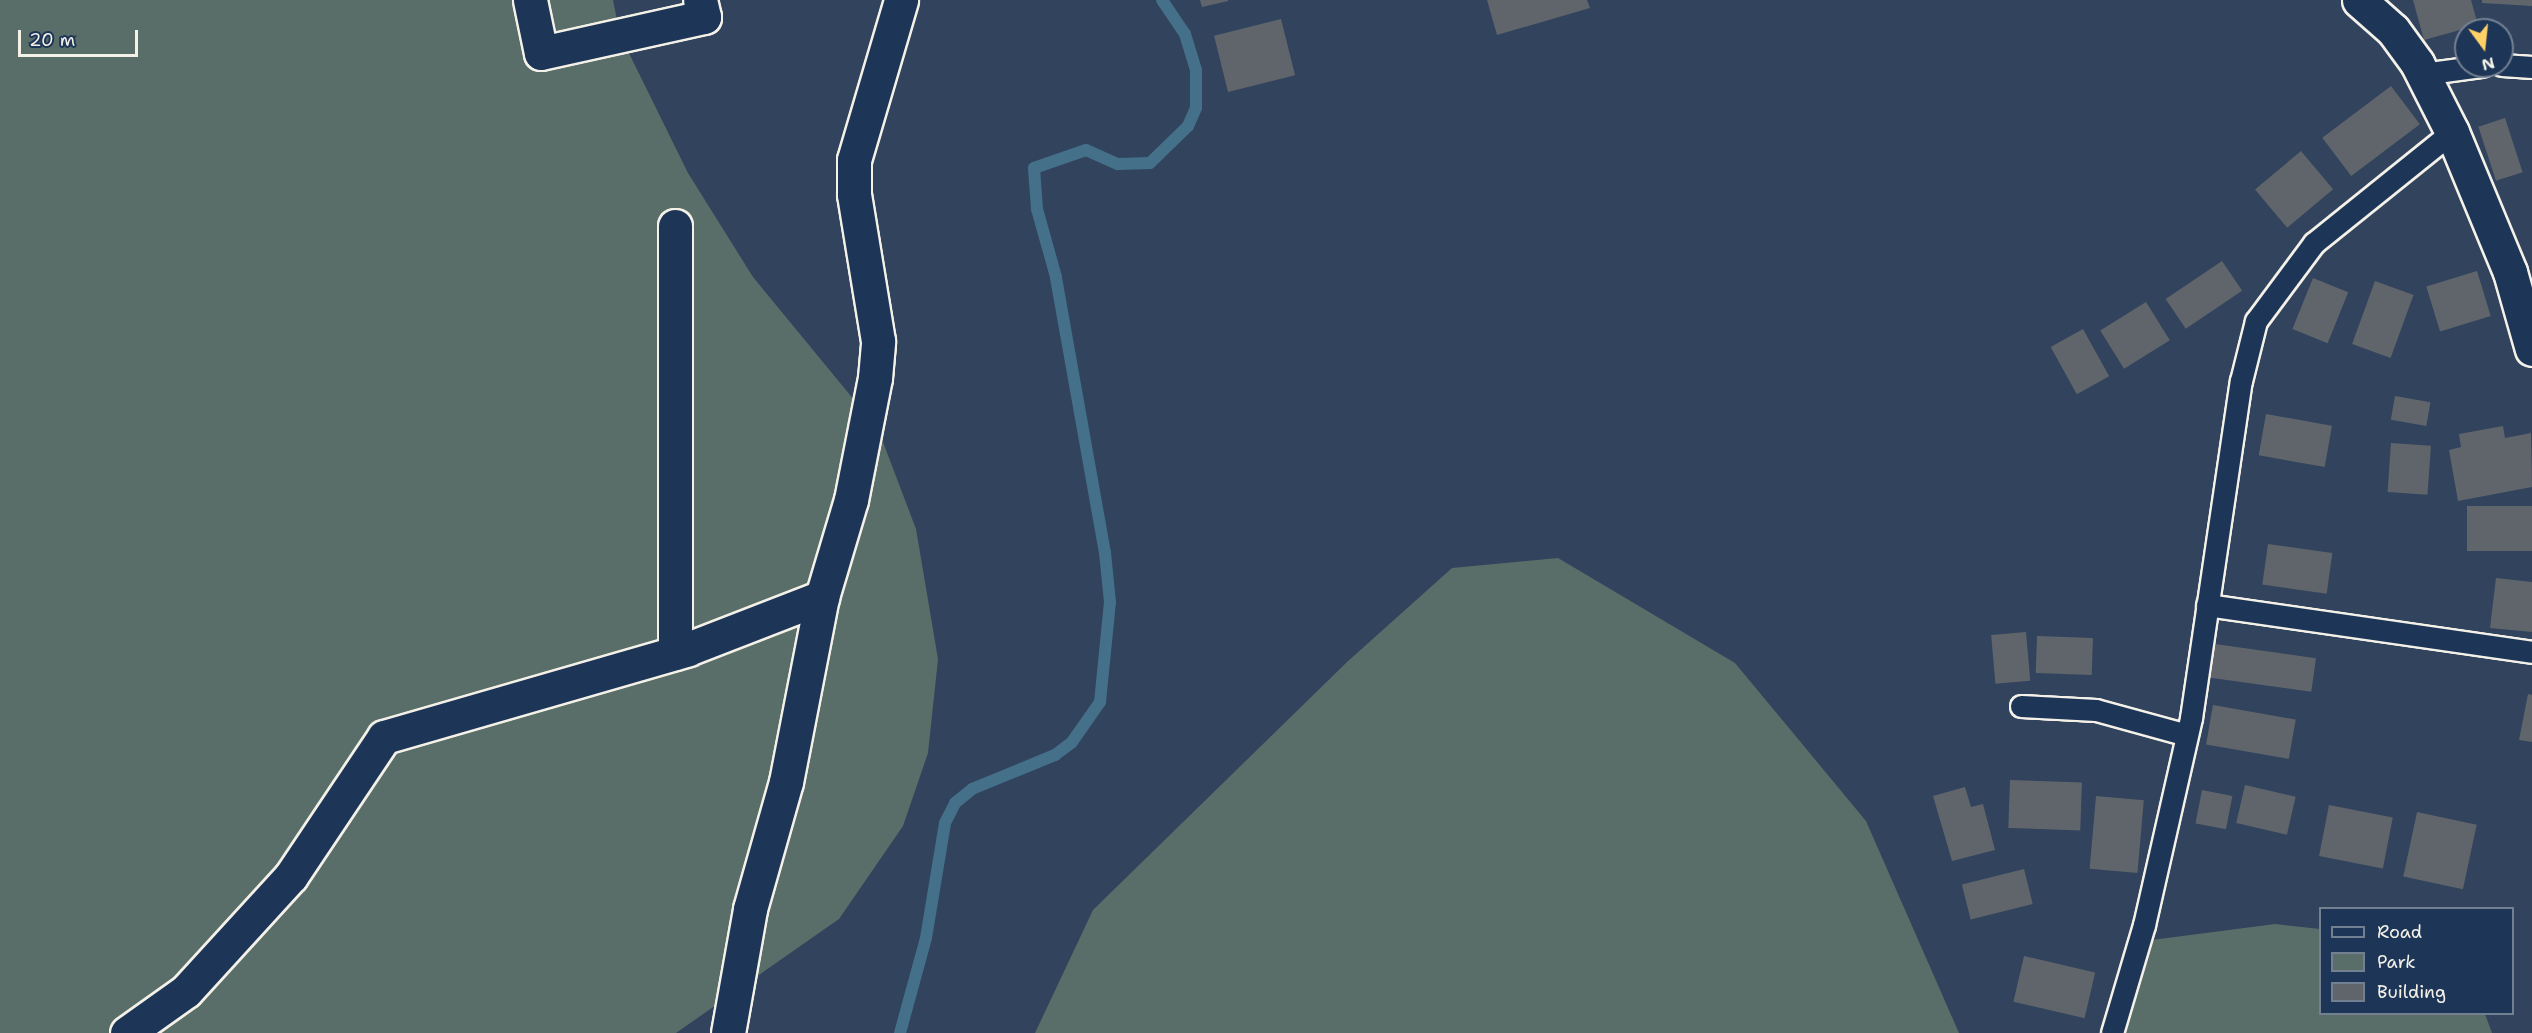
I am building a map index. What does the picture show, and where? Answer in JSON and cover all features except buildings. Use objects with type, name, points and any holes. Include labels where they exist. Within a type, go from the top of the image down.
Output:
[{"type":"street","points":[[530,0],[541,53],[704,17],[700,0]]},
{"type":"street","points":[[728,1033],[750,909],[786,782],[822,597],[851,500],[878,341],[854,194],[854,160],[901,0]]},
{"type":"street","points":[[2359,0],[2393,30],[2422,75],[2452,132],[2510,272],[2532,349]]},
{"type":"street","points":[[675,226],[675,653]]},
{"type":"street","points":[[127,1033],[186,991],[291,876],[384,737],[675,653],[822,597]]},
{"type":"lane","points":[[2514,66],[2532,68]]},
{"type":"lane","points":[[2422,75],[2454,70]]},
{"type":"lane","points":[[2112,1033],[2144,925],[2187,735],[2206,605],[2256,321],[2314,243],[2452,132]]},
{"type":"lane","points":[[2206,605],[2532,652]]},
{"type":"lane","points":[[2020,706],[2096,710],[2187,735]]},
{"type":"green space","points":[[0,0],[613,0],[620,35],[688,173],[753,277],[878,429],[916,529],[938,659],[928,753],[903,826],[839,919],[676,1033],[0,1033]]},
{"type":"green space","points":[[1558,558],[1735,663],[1866,821],[1959,1033],[1035,1033],[1093,910],[1347,662],[1452,568]]},
{"type":"green space","points":[[2275,924],[2319,929],[2319,1015],[2485,1015],[2492,1033],[2110,1033],[2144,941]]},
{"type":"waterway","points":[[900,1033],[926,938],[945,823],[955,803],[972,789],[1055,755],[1072,742],[1100,702],[1110,602],[1105,553],[1056,277],[1037,209],[1034,168],[1086,150],[1118,164],[1150,163],[1188,126],[1196,108],[1196,70],[1185,34],[1162,0]]}]
